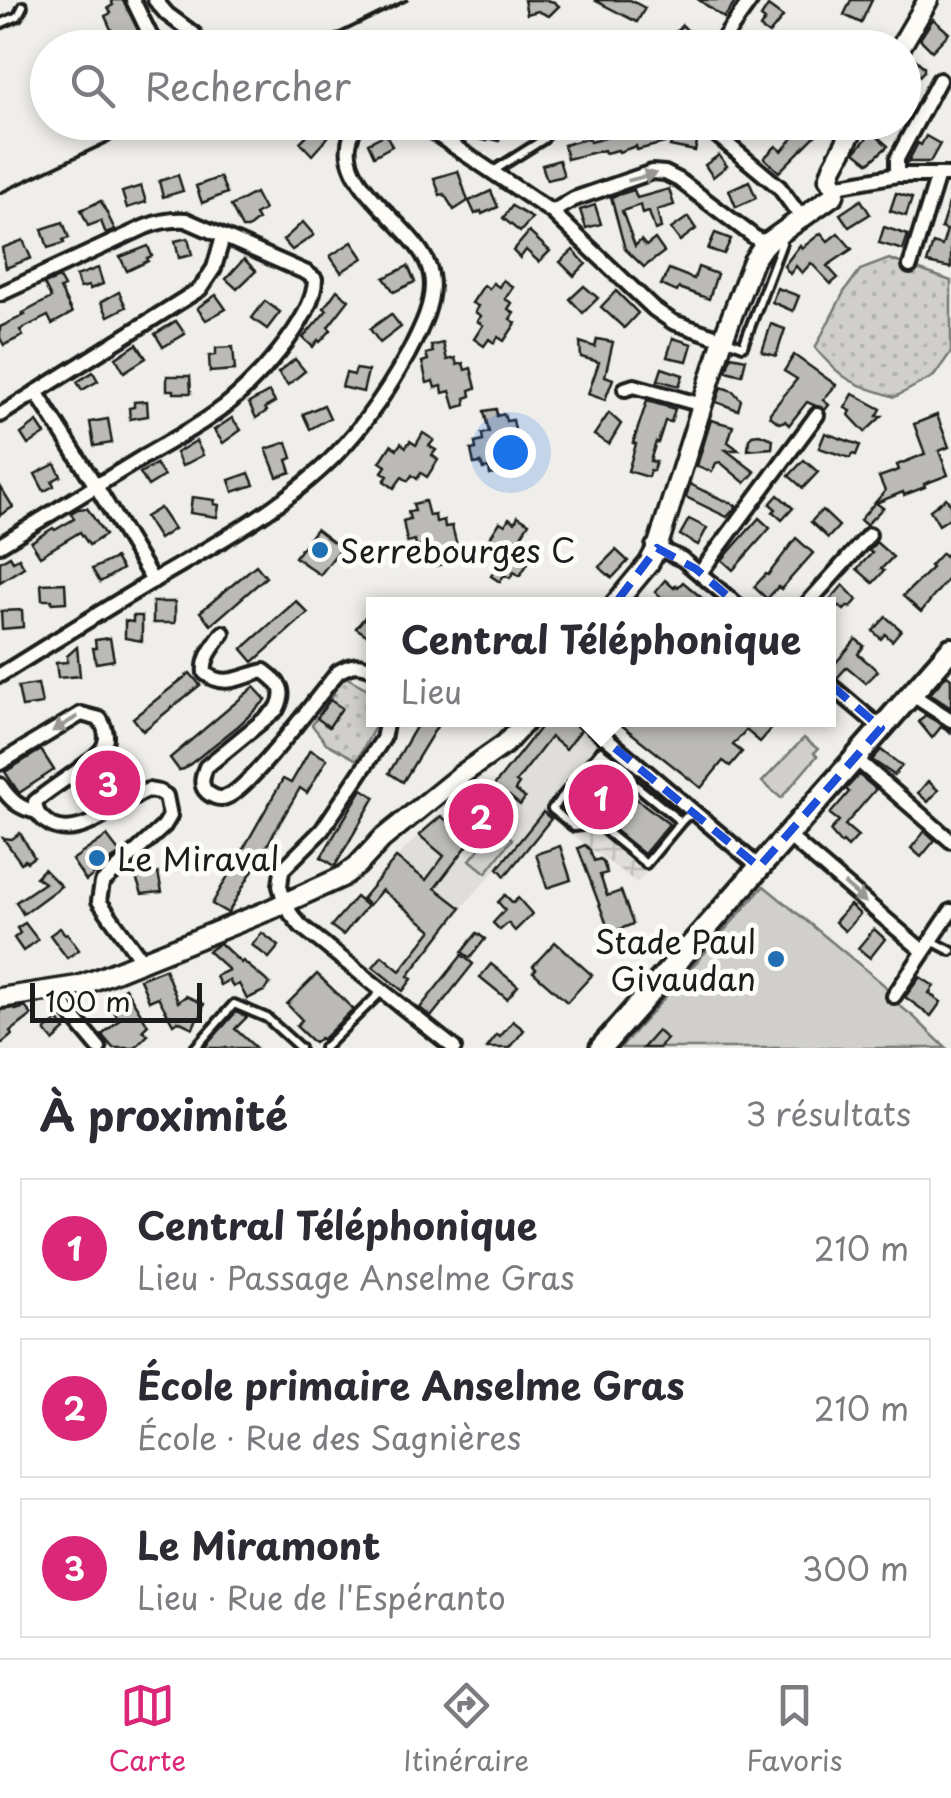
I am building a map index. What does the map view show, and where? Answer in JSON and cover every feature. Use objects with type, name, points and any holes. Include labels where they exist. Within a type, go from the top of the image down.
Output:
[{"type":"main road","points":[[908,30],[924,0]]},
{"type":"main road","points":[[621,597],[649,564],[734,286],[768,239],[828,189],[833,166],[847,140]]},
{"type":"main road","points":[[601,1048],[951,649]]},
{"type":"main road","points":[[0,998],[96,980],[286,903],[350,872],[382,840],[505,744],[521,727]]},
{"type":"street","points":[[133,0],[148,30]]},
{"type":"street","points":[[155,0],[189,30]]},
{"type":"street","points":[[729,30],[751,0]]},
{"type":"street","points":[[921,114],[938,80]]},
{"type":"street","points":[[0,676],[267,510],[322,469],[367,418],[399,371],[415,342],[430,300],[431,272],[426,258],[364,188],[349,159],[349,140]]},
{"type":"street","points":[[445,140],[552,212],[654,309],[673,322],[719,338]]},
{"type":"street","points":[[723,140],[779,187],[797,213]]},
{"type":"street","points":[[897,174],[898,159],[908,140]]},
{"type":"street","points":[[552,212],[574,199],[652,172],[665,173],[768,239]]},
{"type":"street","points":[[828,189],[897,174],[945,175],[910,266]]},
{"type":"street","points":[[0,294],[161,221],[186,220],[315,279],[306,311],[286,342],[219,412],[0,544]]},
{"type":"street","points":[[0,414],[200,290],[214,268],[223,237]]},
{"type":"street","points":[[625,389],[634,386],[698,403]]},
{"type":"street","points":[[36,392],[153,580]]},
{"type":"street","points":[[700,573],[816,415]]},
{"type":"street","points":[[813,597],[869,536]]},
{"type":"street","points":[[654,547],[682,559],[728,597]]},
{"type":"street","points":[[223,633],[208,653],[206,674],[214,681],[227,682],[264,671],[281,686],[282,699],[276,709],[206,767],[202,778],[205,789],[215,798],[226,798],[237,791],[338,672],[348,666],[366,666]]},
{"type":"street","points":[[836,690],[881,728]]},
{"type":"street","points":[[911,694],[951,720]]},
{"type":"street","points":[[0,763],[82,714],[100,719],[106,742],[99,754],[35,802],[43,820],[54,826],[89,826],[148,790],[166,796],[170,816],[164,826],[102,882],[99,891],[99,900],[142,961]]},
{"type":"street","points":[[386,727],[383,739],[322,830],[282,870],[280,886],[301,926],[454,1048]]},
{"type":"street","points":[[593,727],[759,867]]},
{"type":"street","points":[[855,758],[951,841]]},
{"type":"street","points":[[0,786],[10,800],[37,812]]},
{"type":"street","points":[[787,835],[927,946]]},
{"type":"street","points":[[894,996],[951,911]]},
{"type":"street","points":[[58,990],[68,1010],[99,1048]]},
{"type":"lane","points":[[0,24],[18,16],[24,6]]},
{"type":"lane","points":[[493,172],[542,140]]},
{"type":"lane","points":[[719,338],[744,346],[782,242],[768,239]]},
{"type":"lane","points":[[682,822],[633,784],[631,774],[600,751],[552,810],[574,827],[597,824],[646,864],[694,811]]},
{"type":"lane","points":[[927,946],[951,952]]},
{"type":"lane","points":[[324,1048],[382,992]]},
{"type":"lane","points":[[195,1048],[234,1004],[267,1018],[300,1048]]},
{"type":"highlighted area","points":[[657,548],[696,569],[881,728],[759,867],[548,693]]},
{"type":"shaded area","points":[[889,259],[951,281],[951,352],[934,376],[895,397],[850,380],[815,348],[860,270]]},
{"type":"shaded area","points":[[342,675],[366,688],[366,727],[375,727],[357,760],[326,743],[312,725],[334,694],[330,689]]},
{"type":"shaded area","points":[[541,727],[587,727],[602,741],[461,908],[396,858],[426,827],[462,799],[476,810]]},
{"type":"shaded area","points":[[804,738],[818,749],[814,753],[817,756],[781,798],[762,782]]},
{"type":"shaded area","points":[[599,741],[686,813],[688,824],[637,883],[543,813]]},
{"type":"shaded area","points":[[497,827],[512,839],[486,873],[470,860]]},
{"type":"shaded area","name":"Stade Paul Givaudan","points":[[764,886],[883,984],[893,995],[891,999],[946,1048],[620,1048]]},
{"type":"building","points":[[111,0],[123,0],[138,30],[111,30],[105,16],[111,13],[108,8],[113,5]]},
{"type":"building","points":[[524,0],[546,0],[559,6],[549,16],[538,11],[527,14]]},
{"type":"building","points":[[594,0],[630,0],[645,8],[637,22]]},
{"type":"building","points":[[699,0],[737,0],[724,18]]},
{"type":"building","points":[[851,0],[872,0],[861,23],[844,15]]},
{"type":"building","points":[[768,6],[783,17],[772,30],[763,30],[760,28],[765,20],[761,17]]},
{"type":"building","points":[[933,19],[949,33],[932,51],[921,37]]},
{"type":"building","points":[[926,136],[940,144],[930,162],[908,162],[918,143],[921,145]]},
{"type":"building","points":[[302,140],[325,140],[312,155]]},
{"type":"building","points":[[389,140],[392,146],[374,156],[368,143]]},
{"type":"building","points":[[698,140],[695,151],[670,146],[672,141],[567,159],[564,145]]},
{"type":"building","points":[[791,140],[811,140],[779,172],[764,158],[776,146],[782,151]]},
{"type":"building","points":[[865,140],[881,140],[888,146],[869,163],[855,152]]},
{"type":"building","points":[[719,155],[727,166],[713,177],[705,165]]},
{"type":"building","points":[[559,160],[564,176],[547,180],[542,165]]},
{"type":"building","points":[[458,171],[468,201],[454,210],[444,194],[440,195],[434,178]]},
{"type":"building","points":[[178,175],[183,191],[163,197],[159,181]]},
{"type":"building","points":[[220,177],[227,193],[202,203],[196,186]]},
{"type":"building","points":[[749,181],[756,198],[736,207],[729,190]]},
{"type":"building","points":[[141,186],[146,202],[127,208],[122,192]]},
{"type":"building","points":[[669,189],[674,205],[657,210],[661,228],[655,230],[649,212],[642,214],[640,205],[622,211],[635,246],[641,240],[646,246],[655,239],[664,252],[644,267],[625,249],[611,197],[634,190],[637,198]]},
{"type":"building","points":[[491,191],[498,207],[475,214],[469,201]]},
{"type":"building","points":[[255,193],[264,210],[255,215],[258,220],[242,228],[231,206]]},
{"type":"building","points":[[896,193],[912,198],[906,216],[890,211]]},
{"type":"building","points":[[861,200],[870,214],[849,227],[840,214]]},
{"type":"building","points":[[101,201],[115,230],[106,234],[101,221],[88,226],[81,210]]},
{"type":"building","points":[[949,203],[951,268],[927,263],[933,243],[942,246],[947,230],[941,228]]},
{"type":"building","points":[[595,205],[601,224],[586,228],[580,210]]},
{"type":"building","points":[[512,206],[532,218],[520,232],[503,218]]},
{"type":"building","points":[[688,217],[696,229],[680,241],[671,229]]},
{"type":"building","points":[[63,222],[69,238],[48,248],[42,229]]},
{"type":"building","points":[[303,222],[314,235],[292,250],[283,240]]},
{"type":"building","points":[[884,227],[908,235],[903,250],[879,243]]},
{"type":"building","points":[[529,232],[550,251],[539,262],[526,250],[520,258],[513,251]]},
{"type":"building","points":[[715,233],[731,239],[724,254],[708,249]]},
{"type":"building","points":[[821,233],[828,241],[838,233],[852,249],[827,266],[838,278],[831,284],[811,263],[802,273],[796,266],[790,274],[784,266],[800,245],[802,248]]},
{"type":"building","points":[[188,238],[192,255],[179,258],[175,241]]},
{"type":"building","points":[[23,240],[31,258],[6,268],[2,248]]},
{"type":"building","points":[[352,242],[363,258],[341,272],[330,256]]},
{"type":"building","points":[[148,246],[152,256],[148,261],[127,271],[120,257]]},
{"type":"building","points":[[573,250],[586,264],[574,276],[560,262]]},
{"type":"building","points":[[244,259],[256,271],[237,289],[226,279]]},
{"type":"building","points":[[408,266],[415,282],[394,292],[384,278]]},
{"type":"building","points":[[698,267],[717,274],[709,299],[661,285],[669,269],[694,279]]},
{"type":"building","points":[[98,268],[103,284],[80,288],[76,276]]},
{"type":"building","points":[[59,278],[72,313],[52,324],[48,316],[20,330],[23,336],[4,345],[0,327],[51,298],[44,284]]},
{"type":"building","points":[[503,280],[513,287],[505,299],[512,303],[508,309],[514,313],[510,319],[516,323],[504,341],[498,337],[494,343],[489,339],[484,346],[474,339],[483,325],[477,321],[481,316],[475,312],[478,306],[472,303],[484,285],[489,289],[493,283],[499,287]]},
{"type":"building","points":[[584,286],[598,298],[583,313],[570,299]]},
{"type":"building","points":[[777,288],[799,296],[793,311],[772,302]]},
{"type":"building","points":[[337,290],[349,300],[328,327],[331,330],[313,347],[303,338],[327,310],[324,308]]},
{"type":"building","points":[[616,291],[638,313],[624,328],[601,307]]},
{"type":"building","points":[[119,292],[126,307],[108,316],[101,302]]},
{"type":"building","points":[[216,295],[226,309],[206,320],[197,308]]},
{"type":"building","points":[[265,301],[280,312],[267,329],[252,318]]},
{"type":"building","points":[[391,314],[401,327],[380,343],[370,329]]},
{"type":"building","points":[[176,321],[185,334],[163,347],[155,334]]},
{"type":"building","points":[[771,324],[785,329],[776,356],[762,352]]},
{"type":"building","points":[[673,338],[692,344],[687,361],[667,357]]},
{"type":"building","points":[[597,339],[613,342],[605,376],[613,379],[605,400],[588,394],[599,362],[581,357],[580,342],[595,347]]},
{"type":"building","points":[[443,343],[447,360],[455,358],[465,370],[471,368],[476,388],[465,398],[466,405],[455,408],[450,391],[443,393],[442,386],[435,388],[433,381],[427,383],[422,362],[428,360],[426,354],[433,352],[431,346]]},
{"type":"building","points":[[137,344],[146,358],[124,372],[116,358]]},
{"type":"building","points":[[233,347],[235,370],[210,372],[209,356],[216,355],[216,348]]},
{"type":"building","points":[[794,355],[836,385],[823,400],[829,405],[825,410],[807,402],[789,425],[785,421],[779,423],[770,413],[797,379],[784,371]]},
{"type":"building","points":[[731,356],[746,359],[742,375],[726,371]]},
{"type":"building","points":[[295,359],[305,371],[288,385],[278,373]]},
{"type":"building","points":[[662,368],[683,375],[679,386],[658,380]]},
{"type":"building","points":[[356,369],[368,371],[363,392],[342,387],[346,373],[354,375]]},
{"type":"building","points":[[93,372],[98,381],[82,390],[77,382]]},
{"type":"building","points":[[167,376],[190,376],[191,393],[167,390]]},
{"type":"building","points":[[721,387],[733,391],[741,400],[738,410],[716,402]]},
{"type":"building","points":[[269,392],[275,402],[256,418],[249,403]]},
{"type":"building","points":[[853,394],[881,409],[877,416],[882,416],[865,432],[845,408]]},
{"type":"building","points":[[147,401],[148,416],[130,419],[129,408],[134,407],[134,402]]},
{"type":"building","points":[[647,401],[675,409],[671,422],[665,421],[656,442],[650,461],[656,462],[648,477],[628,471]]},
{"type":"building","points":[[324,405],[330,418],[310,429],[303,414]]},
{"type":"building","points":[[496,409],[497,416],[504,414],[506,421],[513,420],[517,440],[510,441],[512,448],[500,457],[503,472],[490,475],[489,468],[474,464],[471,450],[476,449],[475,443],[483,441],[482,434],[489,432],[484,411]]},
{"type":"building","points":[[609,413],[621,424],[609,444],[594,435]]},
{"type":"building","points":[[937,415],[949,447],[939,451],[948,475],[876,503],[883,508],[866,525],[860,520],[885,491],[879,477],[925,454],[914,424]]},
{"type":"building","points":[[232,418],[241,430],[223,443],[214,430]]},
{"type":"building","points":[[108,419],[112,443],[94,446],[90,422]]},
{"type":"building","points":[[711,420],[733,426],[728,442],[739,450],[726,450],[755,472],[745,483],[720,462],[712,472],[697,466]]},
{"type":"building","points":[[37,422],[45,434],[28,445],[21,434]]},
{"type":"building","points":[[423,433],[434,440],[429,446],[436,450],[432,455],[438,460],[427,477],[421,473],[417,479],[412,475],[408,481],[402,477],[394,488],[384,481],[388,476],[382,472],[386,466],[380,462],[391,445],[397,449],[401,443],[406,447],[410,441],[416,445]]},
{"type":"building","points":[[825,433],[860,445],[856,455],[850,458],[819,448]]},
{"type":"building","points":[[759,434],[773,439],[772,448],[748,450],[749,439]]},
{"type":"building","points":[[196,441],[203,455],[182,466],[176,453]]},
{"type":"building","points":[[287,442],[291,472],[277,477],[266,449]]},
{"type":"building","points":[[804,460],[818,472],[803,488],[789,476]]},
{"type":"building","points":[[55,464],[61,476],[44,491],[35,474]]},
{"type":"building","points":[[156,464],[164,476],[148,486],[140,473]]},
{"type":"building","points":[[249,473],[254,485],[233,492],[229,480]]},
{"type":"building","points":[[690,484],[737,506],[727,517],[686,497]]},
{"type":"building","points":[[0,486],[13,507],[0,515]]},
{"type":"building","points":[[778,495],[793,508],[782,520],[770,504]]},
{"type":"building","points":[[192,497],[215,500],[214,504],[219,505],[217,517],[190,513]]},
{"type":"building","points":[[946,498],[951,505],[951,517],[939,525],[930,510]]},
{"type":"building","points":[[425,501],[429,516],[435,515],[436,522],[444,520],[445,527],[452,526],[457,546],[445,556],[447,563],[434,566],[431,551],[416,547],[415,540],[407,542],[403,521],[410,519],[408,512],[415,511],[413,504]]},
{"type":"building","points":[[87,508],[105,535],[89,545],[80,532],[40,556],[31,542],[74,519],[71,513]]},
{"type":"building","points":[[160,508],[174,529],[159,539],[145,517]]},
{"type":"building","points":[[822,510],[839,526],[828,538],[811,522]]},
{"type":"building","points":[[518,516],[529,523],[521,536],[528,548],[525,554],[531,558],[520,576],[514,572],[510,578],[504,575],[500,582],[491,576],[499,562],[493,558],[497,552],[491,548],[494,543],[489,539],[500,522],[505,525],[509,518],[515,522]]},
{"type":"building","points":[[759,518],[770,528],[733,570],[722,560]]},
{"type":"building","points":[[689,519],[707,528],[698,545],[680,535]]},
{"type":"building","name":"Serrebourges C","points":[[316,529],[341,548],[320,575],[295,557]]},
{"type":"building","points":[[796,538],[813,553],[781,589],[778,587],[765,597],[754,587]]},
{"type":"building","points":[[876,542],[893,557],[873,583],[857,569],[872,553],[869,551]]},
{"type":"building","points":[[951,549],[951,575],[921,612],[903,596],[942,553],[945,556]]},
{"type":"building","points":[[616,550],[628,561],[612,578],[599,567]]},
{"type":"building","points":[[10,556],[13,561],[19,558],[24,567],[0,582],[0,562]]},
{"type":"building","points":[[115,558],[122,569],[100,582],[92,569]]},
{"type":"building","points":[[256,565],[266,577],[211,625],[200,612]]},
{"type":"building","points":[[665,580],[674,588],[683,582],[701,597],[661,597],[655,592]]},
{"type":"building","points":[[65,583],[66,602],[42,600],[41,584]]},
{"type":"building","points":[[843,585],[857,600],[844,610],[833,597]]},
{"type":"building","points":[[296,601],[308,613],[253,662],[242,649]]},
{"type":"building","points":[[153,602],[175,602],[175,623],[153,623]]},
{"type":"building","points":[[22,610],[23,627],[2,629],[1,611]]},
{"type":"building","points":[[133,616],[142,616],[142,641],[125,638],[125,621],[133,622]]},
{"type":"building","points":[[366,616],[366,635],[356,628]]},
{"type":"building","points":[[886,617],[901,630],[892,641],[885,634],[881,639],[873,631]]},
{"type":"building","points":[[110,638],[114,660],[96,663],[95,640]]},
{"type":"building","points":[[856,639],[864,646],[858,654],[878,671],[866,683],[847,667],[837,678],[836,663]]},
{"type":"building","points":[[77,647],[80,676],[58,678],[56,663],[67,662],[67,656]]},
{"type":"building","points":[[190,673],[200,685],[143,731],[133,718]]},
{"type":"building","points":[[947,675],[951,678],[951,708],[930,694]]},
{"type":"building","points":[[38,684],[42,704],[22,707],[18,687]]},
{"type":"building","points":[[254,687],[266,700],[179,770],[170,758]]},
{"type":"building","points":[[330,700],[342,708],[329,727],[317,718]]},
{"type":"building","points":[[925,715],[951,733],[941,727],[932,738],[919,722]]},
{"type":"building","points":[[416,727],[437,727],[403,782],[389,773]]},
{"type":"building","points":[[540,727],[581,730],[566,749],[551,737],[516,782],[519,784],[515,790],[525,798],[520,805],[509,796],[503,799],[435,888],[461,908],[408,976],[412,979],[403,991],[373,967],[382,956],[400,971],[432,930],[382,890],[369,905],[362,899],[396,858],[426,880],[444,856],[419,835],[441,816],[459,830]]},
{"type":"building","points":[[624,727],[773,727],[760,742],[746,730],[733,745],[742,752],[730,766],[723,761],[701,788]]},
{"type":"building","points":[[41,750],[54,770],[19,793],[5,772]]},
{"type":"building","points":[[310,750],[327,759],[307,793],[300,788],[228,913],[212,904],[283,779],[291,783]]},
{"type":"building","points":[[881,750],[902,766],[894,775],[872,760]]},
{"type":"building","points":[[124,753],[137,775],[88,805],[84,797],[95,790],[87,776]]},
{"type":"building","points":[[601,760],[625,778],[620,786],[669,824],[644,854],[588,809],[576,820],[564,810],[563,806]]},
{"type":"building","points":[[859,775],[876,789],[845,825],[858,836],[848,847],[830,831],[839,821],[830,814]]},
{"type":"building","points":[[928,781],[938,790],[928,802],[918,793]]},
{"type":"building","points":[[362,789],[375,797],[335,866],[321,857]]},
{"type":"building","points":[[543,812],[551,819],[505,876],[498,868]]},
{"type":"building","points":[[925,831],[935,840],[921,857],[911,848]]},
{"type":"building","points":[[20,833],[34,857],[21,863],[3,838],[12,839]]},
{"type":"building","name":"Le Miraval","points":[[107,836],[120,853],[86,881],[72,860]]},
{"type":"building","points":[[585,845],[594,861],[603,862],[607,873],[600,875],[607,896],[621,891],[633,924],[610,933],[578,848]]},
{"type":"building","points":[[560,846],[571,880],[547,888],[536,854]]},
{"type":"building","points":[[44,869],[61,886],[23,914],[16,902],[44,883],[36,877]]},
{"type":"building","points":[[158,873],[162,892],[142,894],[136,878]]},
{"type":"building","points":[[505,895],[513,903],[518,898],[532,914],[515,931],[508,923],[500,930],[493,923],[505,910],[498,902]]},
{"type":"building","points":[[356,897],[367,906],[343,935],[331,926]]},
{"type":"building","points":[[850,905],[860,914],[845,931],[835,922]]},
{"type":"building","points":[[25,923],[38,940],[23,951],[14,938],[20,933],[17,928]]},
{"type":"building","points":[[60,928],[79,950],[67,958],[50,935]]},
{"type":"building","points":[[874,929],[885,939],[870,958],[858,948]]},
{"type":"building","points":[[262,933],[279,946],[269,958],[252,945]]},
{"type":"building","points":[[477,933],[485,939],[470,958],[462,952]]},
{"type":"building","points":[[555,942],[592,975],[567,1002],[533,972],[533,966]]},
{"type":"building","points":[[220,943],[270,984],[264,991],[247,999],[239,984],[233,987],[229,980],[220,985],[216,976],[229,970],[208,951]]},
{"type":"building","points":[[462,955],[473,964],[431,1017],[420,1008]]},
{"type":"building","points":[[491,964],[518,986],[507,999],[480,977]]},
{"type":"building","points":[[165,969],[178,1002],[186,996],[204,1004],[193,1028],[178,1021],[173,1024],[158,997],[149,1001],[140,979]]},
{"type":"building","points":[[317,974],[353,1009],[314,1043],[296,1026],[302,1020],[287,1004]]},
{"type":"building","points":[[920,977],[934,986],[929,993],[941,1002],[931,1016],[905,997]]},
{"type":"building","points":[[125,988],[148,1025],[143,1030],[148,1035],[135,1048],[113,1048],[102,1035],[119,1020],[107,999]]},
{"type":"building","points":[[25,1007],[32,1015],[0,1045],[0,1010]]},
{"type":"building","points":[[236,1012],[247,1017],[235,1029],[256,1048],[204,1048]]},
{"type":"building","points":[[58,1020],[65,1030],[53,1041],[45,1031]]},
{"type":"building","points":[[513,1021],[524,1030],[510,1048],[487,1048],[497,1035],[500,1037]]},
{"type":"building","points":[[658,1031],[667,1039],[659,1048],[643,1048]]},
{"type":"railway","points":[[346,30],[407,0]]},
{"type":"railway","points":[[0,193],[112,140]]},
{"type":"place","name":"Serrebourges C","points":[[320,550]]},
{"type":"place","name":"Le Miramont","points":[[108,783]]},
{"type":"place","name":"Central Téléphonique","points":[[601,797]]},
{"type":"place","name":"École primaire Anselme Gras","points":[[481,816]]},
{"type":"place","name":"Le Miraval","points":[[97,858]]},
{"type":"place","name":"Stade Paul Givaudan","points":[[776,959]]}]
